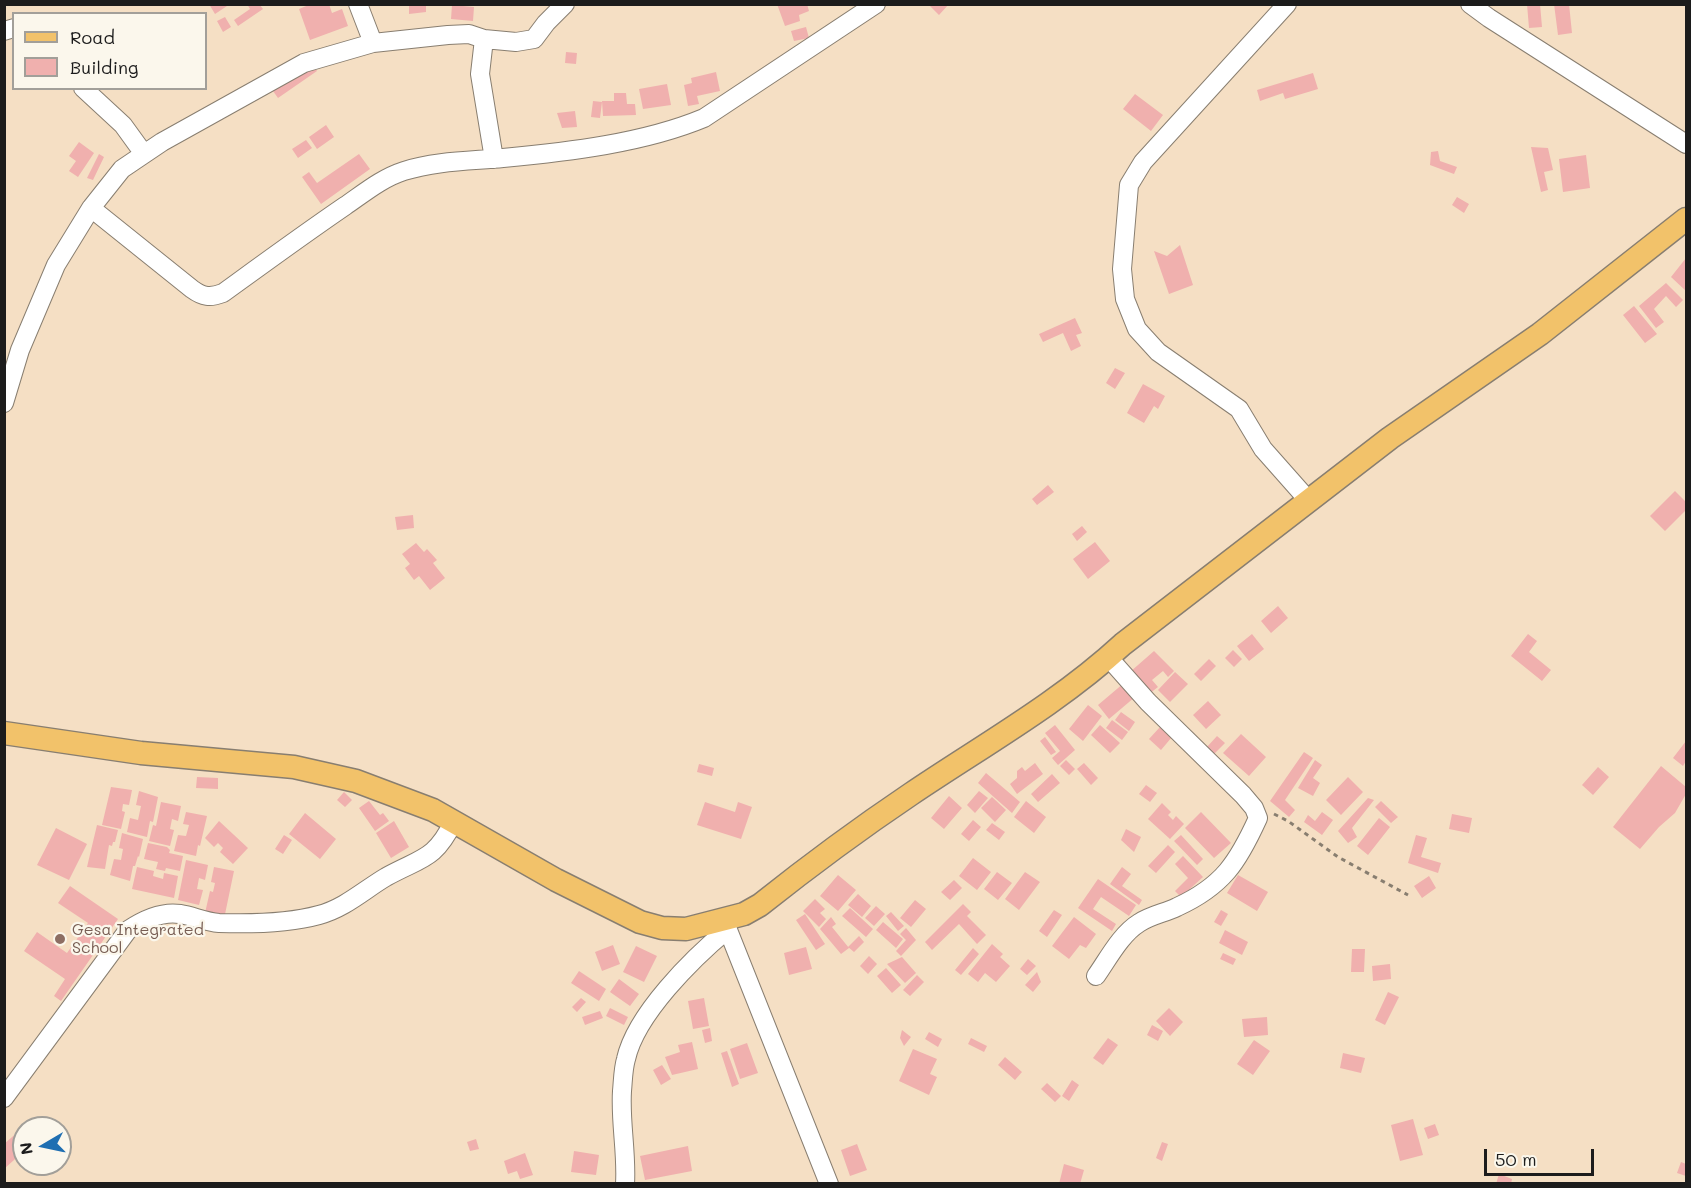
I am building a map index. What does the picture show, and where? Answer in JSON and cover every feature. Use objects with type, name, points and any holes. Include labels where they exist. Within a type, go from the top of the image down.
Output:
[{"type":"main road","points":[[4,733],[141,753],[229,760],[323,772],[382,789],[454,821],[556,880],[640,922],[662,928],[686,929],[726,924],[760,905],[909,795],[1088,674],[1139,631],[1440,402],[1540,334],[1686,219]]},
{"type":"street","points":[[358,4],[373,43]]},
{"type":"street","points":[[4,403],[20,350],[56,265],[91,208],[122,169],[182,130],[304,63],[373,43],[448,35],[469,34],[484,39],[516,42],[534,39],[565,4]]},
{"type":"street","points":[[91,208],[201,296],[212,297],[223,293],[306,232],[393,175],[414,168],[543,155],[678,129],[704,117],[876,4]]},
{"type":"street","points":[[1287,4],[1151,153],[1135,174],[1130,185],[1122,269],[1125,298],[1137,329],[1158,352],[1239,409],[1263,449],[1310,501]]},
{"type":"street","points":[[1470,4],[1686,144]]},
{"type":"street","points":[[484,39],[480,74],[494,159]]},
{"type":"street","points":[[85,90],[123,125],[144,154]]},
{"type":"street","points":[[1096,976],[1122,940],[1137,924],[1154,914],[1186,903],[1205,892],[1226,875],[1244,849],[1258,818],[1244,795],[1148,702],[1108,657]]},
{"type":"street","points":[[4,1098],[129,930],[141,921],[167,914],[179,914],[217,923],[285,920],[319,915],[341,908],[380,881],[431,854],[444,840],[454,821]]},
{"type":"street","points":[[625,1184],[626,1152],[622,1093],[626,1058],[637,1032],[653,1006],[726,924],[829,1184]]},
{"type":"path","points":[[1288,821],[1338,857],[1408,895]]},
{"type":"building","points":[[209,4],[230,4],[215,14]]},
{"type":"building","points":[[247,4],[259,4],[263,9],[238,26],[234,20],[250,9]]},
{"type":"building","points":[[311,4],[329,4],[332,13],[342,9],[348,26],[310,40],[299,9]]},
{"type":"building","points":[[409,4],[426,4],[426,12],[409,14]]},
{"type":"building","points":[[777,4],[807,4],[809,11],[799,15],[800,21],[785,26]]},
{"type":"building","points":[[928,4],[949,4],[939,15]]},
{"type":"building","points":[[1527,4],[1540,4],[1542,27],[1529,28]]},
{"type":"building","points":[[1554,4],[1569,4],[1572,33],[1558,35]]},
{"type":"building","points":[[452,5],[474,7],[473,21],[451,19]]},
{"type":"building","points":[[225,17],[231,27],[223,32],[217,21]]},
{"type":"building","points":[[806,27],[809,38],[794,41],[791,31]]},
{"type":"building","points":[[566,52],[577,53],[576,64],[565,63]]},
{"type":"building","points":[[312,63],[317,71],[278,98],[273,91]]},
{"type":"building","points":[[716,72],[720,91],[697,96],[699,104],[688,106],[684,85],[692,83],[691,78]]},
{"type":"building","points":[[1313,73],[1318,89],[1285,99],[1283,93],[1260,101],[1257,90]]},
{"type":"building","points":[[667,84],[671,105],[643,109],[639,89]]},
{"type":"building","points":[[614,93],[626,93],[627,104],[635,104],[636,115],[603,116],[602,101],[614,101]]},
{"type":"building","points":[[1135,94],[1163,115],[1151,131],[1123,109]]},
{"type":"building","points":[[593,101],[602,102],[600,118],[591,117]]},
{"type":"building","points":[[575,111],[577,127],[562,128],[557,113]]},
{"type":"building","points":[[326,125],[334,137],[317,149],[309,137]]},
{"type":"building","points":[[306,140],[312,148],[298,158],[292,149]]},
{"type":"building","points":[[79,142],[94,153],[78,177],[69,171],[76,161],[69,156]]},
{"type":"building","points":[[1531,147],[1548,148],[1553,170],[1544,172],[1548,190],[1541,192]]},
{"type":"building","points":[[1438,151],[1440,161],[1457,167],[1454,174],[1430,165],[1431,152]]},
{"type":"building","points":[[99,154],[104,157],[93,180],[87,178]]},
{"type":"building","points":[[359,154],[370,169],[321,204],[302,177],[309,172],[317,183]]},
{"type":"building","points":[[1586,155],[1590,188],[1563,192],[1559,159]]},
{"type":"building","points":[[1457,197],[1469,204],[1464,213],[1452,205]]},
{"type":"building","points":[[1180,245],[1193,285],[1169,294],[1154,251],[1167,256]]},
{"type":"building","points":[[1686,258],[1686,291],[1671,277]]},
{"type":"building","points":[[1666,283],[1683,300],[1676,307],[1666,296],[1654,309],[1664,322],[1656,328],[1639,306]]},
{"type":"building","points":[[1634,306],[1657,334],[1645,343],[1623,315]]},
{"type":"building","points":[[1075,318],[1082,333],[1076,335],[1081,346],[1071,351],[1063,333],[1043,342],[1039,334]]},
{"type":"building","points":[[1115,368],[1125,373],[1115,389],[1106,383]]},
{"type":"building","points":[[1143,384],[1165,396],[1158,409],[1154,406],[1144,423],[1127,413]]},
{"type":"building","points":[[1048,485],[1054,492],[1037,505],[1032,499]]},
{"type":"building","points":[[1675,491],[1686,502],[1686,510],[1665,531],[1650,516]]},
{"type":"building","points":[[413,515],[414,528],[397,530],[395,517]]},
{"type":"building","points":[[1082,526],[1087,532],[1077,541],[1072,534]]},
{"type":"building","points":[[1095,542],[1110,561],[1088,579],[1073,559]]},
{"type":"building","points":[[416,543],[424,552],[427,549],[437,560],[433,563],[445,578],[430,590],[419,576],[414,580],[405,568],[410,564],[402,554]]},
{"type":"building","points":[[1278,606],[1288,618],[1271,633],[1261,621]]},
{"type":"building","points":[[1252,634],[1264,649],[1249,661],[1237,646]]},
{"type":"building","points":[[1528,634],[1537,641],[1529,652],[1551,670],[1542,681],[1511,656]]},
{"type":"building","points":[[1233,650],[1242,659],[1234,667],[1225,658]]},
{"type":"building","points":[[1154,651],[1174,671],[1168,677],[1163,671],[1152,680],[1158,687],[1149,694],[1130,672]]},
{"type":"building","points":[[1209,659],[1216,666],[1201,681],[1194,674]]},
{"type":"building","points":[[1175,672],[1188,684],[1170,702],[1158,690]]},
{"type":"building","points":[[1124,683],[1135,697],[1109,719],[1098,705]]},
{"type":"building","points":[[1208,701],[1221,715],[1206,729],[1193,715]]},
{"type":"building","points":[[1088,705],[1102,716],[1083,741],[1069,729]]},
{"type":"building","points":[[1121,712],[1135,722],[1129,731],[1115,720]]},
{"type":"building","points":[[1112,720],[1128,732],[1122,740],[1106,728]]},
{"type":"building","points":[[1055,725],[1075,750],[1058,765],[1052,758],[1060,751],[1045,733]]},
{"type":"building","points":[[1100,725],[1120,743],[1110,753],[1091,735]]},
{"type":"building","points":[[1160,727],[1172,737],[1161,750],[1149,739]]},
{"type":"building","points":[[1241,734],[1266,757],[1249,776],[1223,753]]},
{"type":"building","points":[[1217,736],[1225,743],[1213,755],[1206,748]]},
{"type":"building","points":[[1045,737],[1056,752],[1051,755],[1040,741]]},
{"type":"building","points":[[1686,741],[1686,761],[1683,766],[1673,758]]},
{"type":"building","points":[[1304,752],[1313,758],[1285,800],[1295,810],[1289,817],[1270,801]]},
{"type":"building","points":[[1066,760],[1075,769],[1069,775],[1060,766]]},
{"type":"building","points":[[1315,760],[1322,765],[1313,778],[1320,783],[1313,796],[1298,788]]},
{"type":"building","points":[[1035,763],[1043,774],[1017,794],[1010,784],[1017,778],[1017,771],[1022,767],[1025,771]]},
{"type":"building","points":[[1084,763],[1098,778],[1091,785],[1077,769]]},
{"type":"building","points":[[699,764],[714,768],[712,776],[697,772]]},
{"type":"building","points":[[1661,766],[1686,787],[1686,794],[1675,813],[1640,849],[1613,827]]},
{"type":"building","points":[[1598,767],[1609,777],[1593,795],[1582,785]]},
{"type":"building","points":[[986,773],[1020,802],[1012,813],[978,783]]},
{"type":"building","points":[[1052,774],[1060,783],[1038,802],[1031,794]]},
{"type":"building","points":[[197,777],[218,778],[218,789],[196,788]]},
{"type":"building","points":[[1348,777],[1363,792],[1341,815],[1326,800]]},
{"type":"building","points":[[1146,785],[1157,793],[1150,802],[1139,794]]},
{"type":"building","points":[[111,787],[132,790],[129,805],[123,804],[122,811],[125,812],[121,829],[102,825]]},
{"type":"building","points":[[139,791],[158,797],[153,822],[150,821],[147,837],[127,832],[130,818],[138,820],[141,806],[136,805]]},
{"type":"building","points":[[979,791],[988,798],[975,813],[967,805]]},
{"type":"building","points":[[344,792],[352,800],[345,807],[337,800]]},
{"type":"building","points":[[949,796],[962,808],[944,829],[931,818]]},
{"type":"building","points":[[992,797],[1006,810],[995,822],[981,808]]},
{"type":"building","points":[[1368,798],[1374,800],[1352,828],[1357,837],[1348,843],[1338,831]]},
{"type":"building","points":[[369,801],[380,815],[383,813],[389,821],[375,831],[359,808]]},
{"type":"building","points":[[1026,801],[1046,817],[1034,833],[1014,817]]},
{"type":"building","points":[[1381,801],[1398,817],[1391,823],[1375,807]]},
{"type":"building","points":[[161,802],[181,806],[178,821],[172,819],[170,829],[174,830],[170,846],[149,841],[153,825],[156,826]]},
{"type":"building","points":[[705,802],[735,812],[738,802],[752,807],[741,839],[697,825]]},
{"type":"building","points":[[1162,803],[1171,812],[1168,815],[1173,820],[1176,816],[1184,824],[1170,839],[1148,819]]},
{"type":"building","points":[[186,812],[207,816],[196,856],[174,851],[178,835],[186,836],[189,825],[183,824]]},
{"type":"building","points":[[1201,812],[1231,843],[1214,858],[1185,828]]},
{"type":"building","points":[[1322,812],[1333,820],[1322,835],[1304,822],[1308,815],[1315,821]]},
{"type":"building","points":[[305,813],[336,839],[320,859],[289,834]]},
{"type":"building","points":[[1452,814],[1472,818],[1469,833],[1449,829]]},
{"type":"building","points":[[1379,818],[1390,827],[1368,855],[1357,846]]},
{"type":"building","points":[[973,820],[981,827],[969,841],[961,834]]},
{"type":"building","points":[[219,821],[248,848],[233,864],[220,852],[223,848],[218,843],[214,847],[205,838]]},
{"type":"building","points":[[394,821],[409,847],[391,858],[376,833]]},
{"type":"building","points":[[992,823],[1005,832],[999,840],[986,830]]},
{"type":"building","points":[[97,825],[118,830],[115,842],[112,846],[109,845],[105,869],[87,867]]},
{"type":"building","points":[[56,828],[87,844],[69,880],[37,865]]},
{"type":"building","points":[[1126,829],[1141,837],[1134,852],[1121,840]]},
{"type":"building","points":[[122,833],[143,839],[130,881],[110,875],[114,859],[121,860],[123,849],[119,848]]},
{"type":"building","points":[[284,835],[292,840],[283,854],[275,849]]},
{"type":"building","points":[[1181,835],[1203,859],[1197,865],[1174,841]]},
{"type":"building","points":[[1416,835],[1427,838],[1421,857],[1441,863],[1438,873],[1408,863]]},
{"type":"building","points":[[148,843],[167,847],[170,850],[169,853],[183,856],[180,871],[166,868],[165,871],[156,869],[158,862],[144,859]]},
{"type":"building","points":[[1168,845],[1175,852],[1156,873],[1148,866]]},
{"type":"building","points":[[1183,856],[1203,877],[1181,897],[1175,891],[1188,878],[1175,864]]},
{"type":"building","points":[[973,858],[991,872],[977,890],[959,876]]},
{"type":"building","points":[[186,860],[208,865],[205,880],[199,878],[197,889],[203,890],[199,905],[178,900]]},
{"type":"building","points":[[137,867],[154,871],[153,876],[163,879],[164,873],[178,876],[174,898],[132,889]]},
{"type":"building","points":[[214,867],[234,871],[224,919],[205,913],[210,891],[213,892],[215,883],[211,882]]},
{"type":"building","points":[[1122,867],[1131,874],[1122,886],[1142,900],[1139,905],[1110,884]]},
{"type":"building","points":[[997,872],[1012,883],[998,900],[984,889]]},
{"type":"building","points":[[1025,872],[1040,882],[1019,910],[1005,899]]},
{"type":"building","points":[[838,875],[856,890],[838,911],[820,896]]},
{"type":"building","points":[[1238,875],[1268,892],[1257,911],[1227,893]]},
{"type":"building","points":[[1429,876],[1436,888],[1422,898],[1414,886]]},
{"type":"building","points":[[1098,879],[1136,905],[1129,916],[1101,897],[1093,909],[1116,924],[1112,931],[1078,908]]},
{"type":"building","points":[[954,880],[962,888],[950,900],[941,892]]},
{"type":"building","points":[[70,886],[118,919],[61,1001],[54,996],[65,979],[24,951],[37,932],[67,953],[88,923],[58,903]]},
{"type":"building","points":[[858,894],[871,906],[862,917],[848,905]]},
{"type":"building","points":[[815,899],[825,909],[820,913],[826,919],[819,927],[803,911]]},
{"type":"building","points":[[915,900],[926,909],[911,927],[900,918]]},
{"type":"building","points":[[963,904],[971,912],[967,916],[986,935],[977,944],[959,924],[932,950],[925,942]]},
{"type":"building","points":[[876,906],[885,914],[874,926],[865,918]]},
{"type":"building","points":[[850,908],[873,929],[866,937],[842,916]]},
{"type":"building","points":[[1054,910],[1062,915],[1047,937],[1039,931]]},
{"type":"building","points":[[1221,910],[1228,914],[1221,926],[1214,922]]},
{"type":"building","points":[[891,912],[904,926],[898,931],[886,916]]},
{"type":"building","points":[[805,914],[825,944],[816,950],[796,920]]},
{"type":"building","points":[[831,917],[836,924],[832,927],[849,948],[841,954],[820,929]]},
{"type":"building","points":[[1074,917],[1096,934],[1086,948],[1080,945],[1069,959],[1052,946]]},
{"type":"building","points":[[883,922],[903,939],[896,948],[876,930]]},
{"type":"building","points":[[906,928],[916,940],[901,956],[896,951],[906,940],[900,934]]},
{"type":"building","points":[[1225,930],[1248,942],[1242,955],[1219,943]]},
{"type":"building","points":[[859,936],[864,942],[854,952],[848,947]]},
{"type":"building","points":[[992,944],[1003,954],[1000,957],[1010,966],[996,982],[985,973],[978,982],[968,974]]},
{"type":"building","points":[[613,945],[620,964],[602,971],[595,952]]},
{"type":"building","points":[[636,946],[657,956],[644,982],[623,972]]},
{"type":"building","points":[[806,947],[812,969],[789,975],[784,953]]},
{"type":"building","points":[[973,948],[979,954],[961,975],[955,970]]},
{"type":"building","points":[[1352,949],[1365,949],[1364,972],[1351,972]]},
{"type":"building","points":[[1223,953],[1236,959],[1233,965],[1220,959]]},
{"type":"building","points":[[869,956],[877,964],[868,974],[860,966]]},
{"type":"building","points":[[902,957],[916,973],[905,983],[887,964]]},
{"type":"building","points":[[1028,959],[1036,966],[1027,975],[1020,969]]},
{"type":"building","points":[[1390,964],[1391,979],[1373,981],[1372,966]]},
{"type":"building","points":[[886,968],[901,985],[892,993],[877,976]]},
{"type":"building","points":[[579,971],[606,989],[599,1001],[571,983]]},
{"type":"building","points":[[1037,972],[1041,982],[1033,992],[1025,985]]},
{"type":"building","points":[[917,975],[924,982],[910,996],[903,990]]},
{"type":"building","points":[[619,979],[639,994],[630,1006],[610,992]]},
{"type":"building","points":[[1388,992],[1399,997],[1385,1025],[1375,1020]]},
{"type":"building","points":[[581,998],[586,1002],[577,1012],[572,1007]]},
{"type":"building","points":[[704,998],[709,1026],[693,1029],[688,1001]]},
{"type":"building","points":[[610,1008],[628,1017],[624,1025],[606,1016]]},
{"type":"building","points":[[1169,1008],[1183,1022],[1170,1036],[1156,1021]]},
{"type":"building","points":[[600,1011],[603,1018],[585,1025],[582,1017]]},
{"type":"building","points":[[1267,1017],[1268,1035],[1244,1037],[1242,1019]]},
{"type":"building","points":[[1152,1025],[1163,1031],[1158,1041],[1147,1035]]},
{"type":"building","points":[[710,1028],[712,1041],[705,1043],[702,1030]]},
{"type":"building","points":[[902,1030],[911,1037],[904,1046],[900,1038]]},
{"type":"building","points":[[929,1032],[942,1039],[938,1047],[925,1039]]},
{"type":"building","points":[[971,1038],[987,1046],[984,1052],[968,1044]]},
{"type":"building","points":[[1108,1038],[1118,1045],[1103,1065],[1093,1058]]},
{"type":"building","points":[[1254,1040],[1270,1051],[1253,1075],[1237,1064]]},
{"type":"building","points":[[692,1042],[698,1069],[672,1075],[665,1057],[680,1052],[678,1045]]},
{"type":"building","points":[[747,1043],[758,1073],[740,1079],[730,1049]]},
{"type":"building","points":[[913,1049],[937,1059],[930,1074],[937,1077],[929,1095],[899,1081]]},
{"type":"building","points":[[727,1051],[739,1084],[732,1087],[721,1053]]},
{"type":"building","points":[[1343,1053],[1365,1058],[1361,1073],[1340,1068]]},
{"type":"building","points":[[1005,1057],[1022,1072],[1015,1080],[998,1065]]},
{"type":"building","points":[[662,1065],[671,1079],[661,1085],[653,1070]]},
{"type":"building","points":[[1072,1080],[1079,1085],[1069,1101],[1062,1096]]},
{"type":"building","points":[[1047,1083],[1061,1096],[1055,1102],[1041,1089]]},
{"type":"building","points":[[1413,1119],[1423,1155],[1400,1161],[1391,1125]]},
{"type":"building","points":[[1435,1124],[1439,1135],[1428,1139],[1424,1128]]},
{"type":"building","points":[[12,1137],[12,1162],[4,1169],[4,1144]]},
{"type":"building","points":[[476,1139],[479,1149],[470,1151],[467,1142]]},
{"type":"building","points":[[1162,1142],[1168,1144],[1162,1161],[1156,1158]]},
{"type":"building","points":[[857,1144],[867,1170],[850,1176],[841,1150]]},
{"type":"building","points":[[688,1146],[692,1171],[645,1180],[640,1156]]},
{"type":"building","points":[[574,1151],[599,1155],[596,1175],[571,1172]]},
{"type":"building","points":[[525,1153],[533,1175],[520,1179],[517,1171],[508,1174],[504,1161]]},
{"type":"building","points":[[1681,1162],[1686,1164],[1686,1176],[1677,1173]]},
{"type":"building","points":[[1064,1164],[1084,1170],[1080,1184],[1059,1184]]},
{"type":"building","points":[[1499,1174],[1512,1179],[1511,1184],[1496,1184]]},
{"type":"place","name":"Gesa Integrated School","points":[[60,939]]}]
